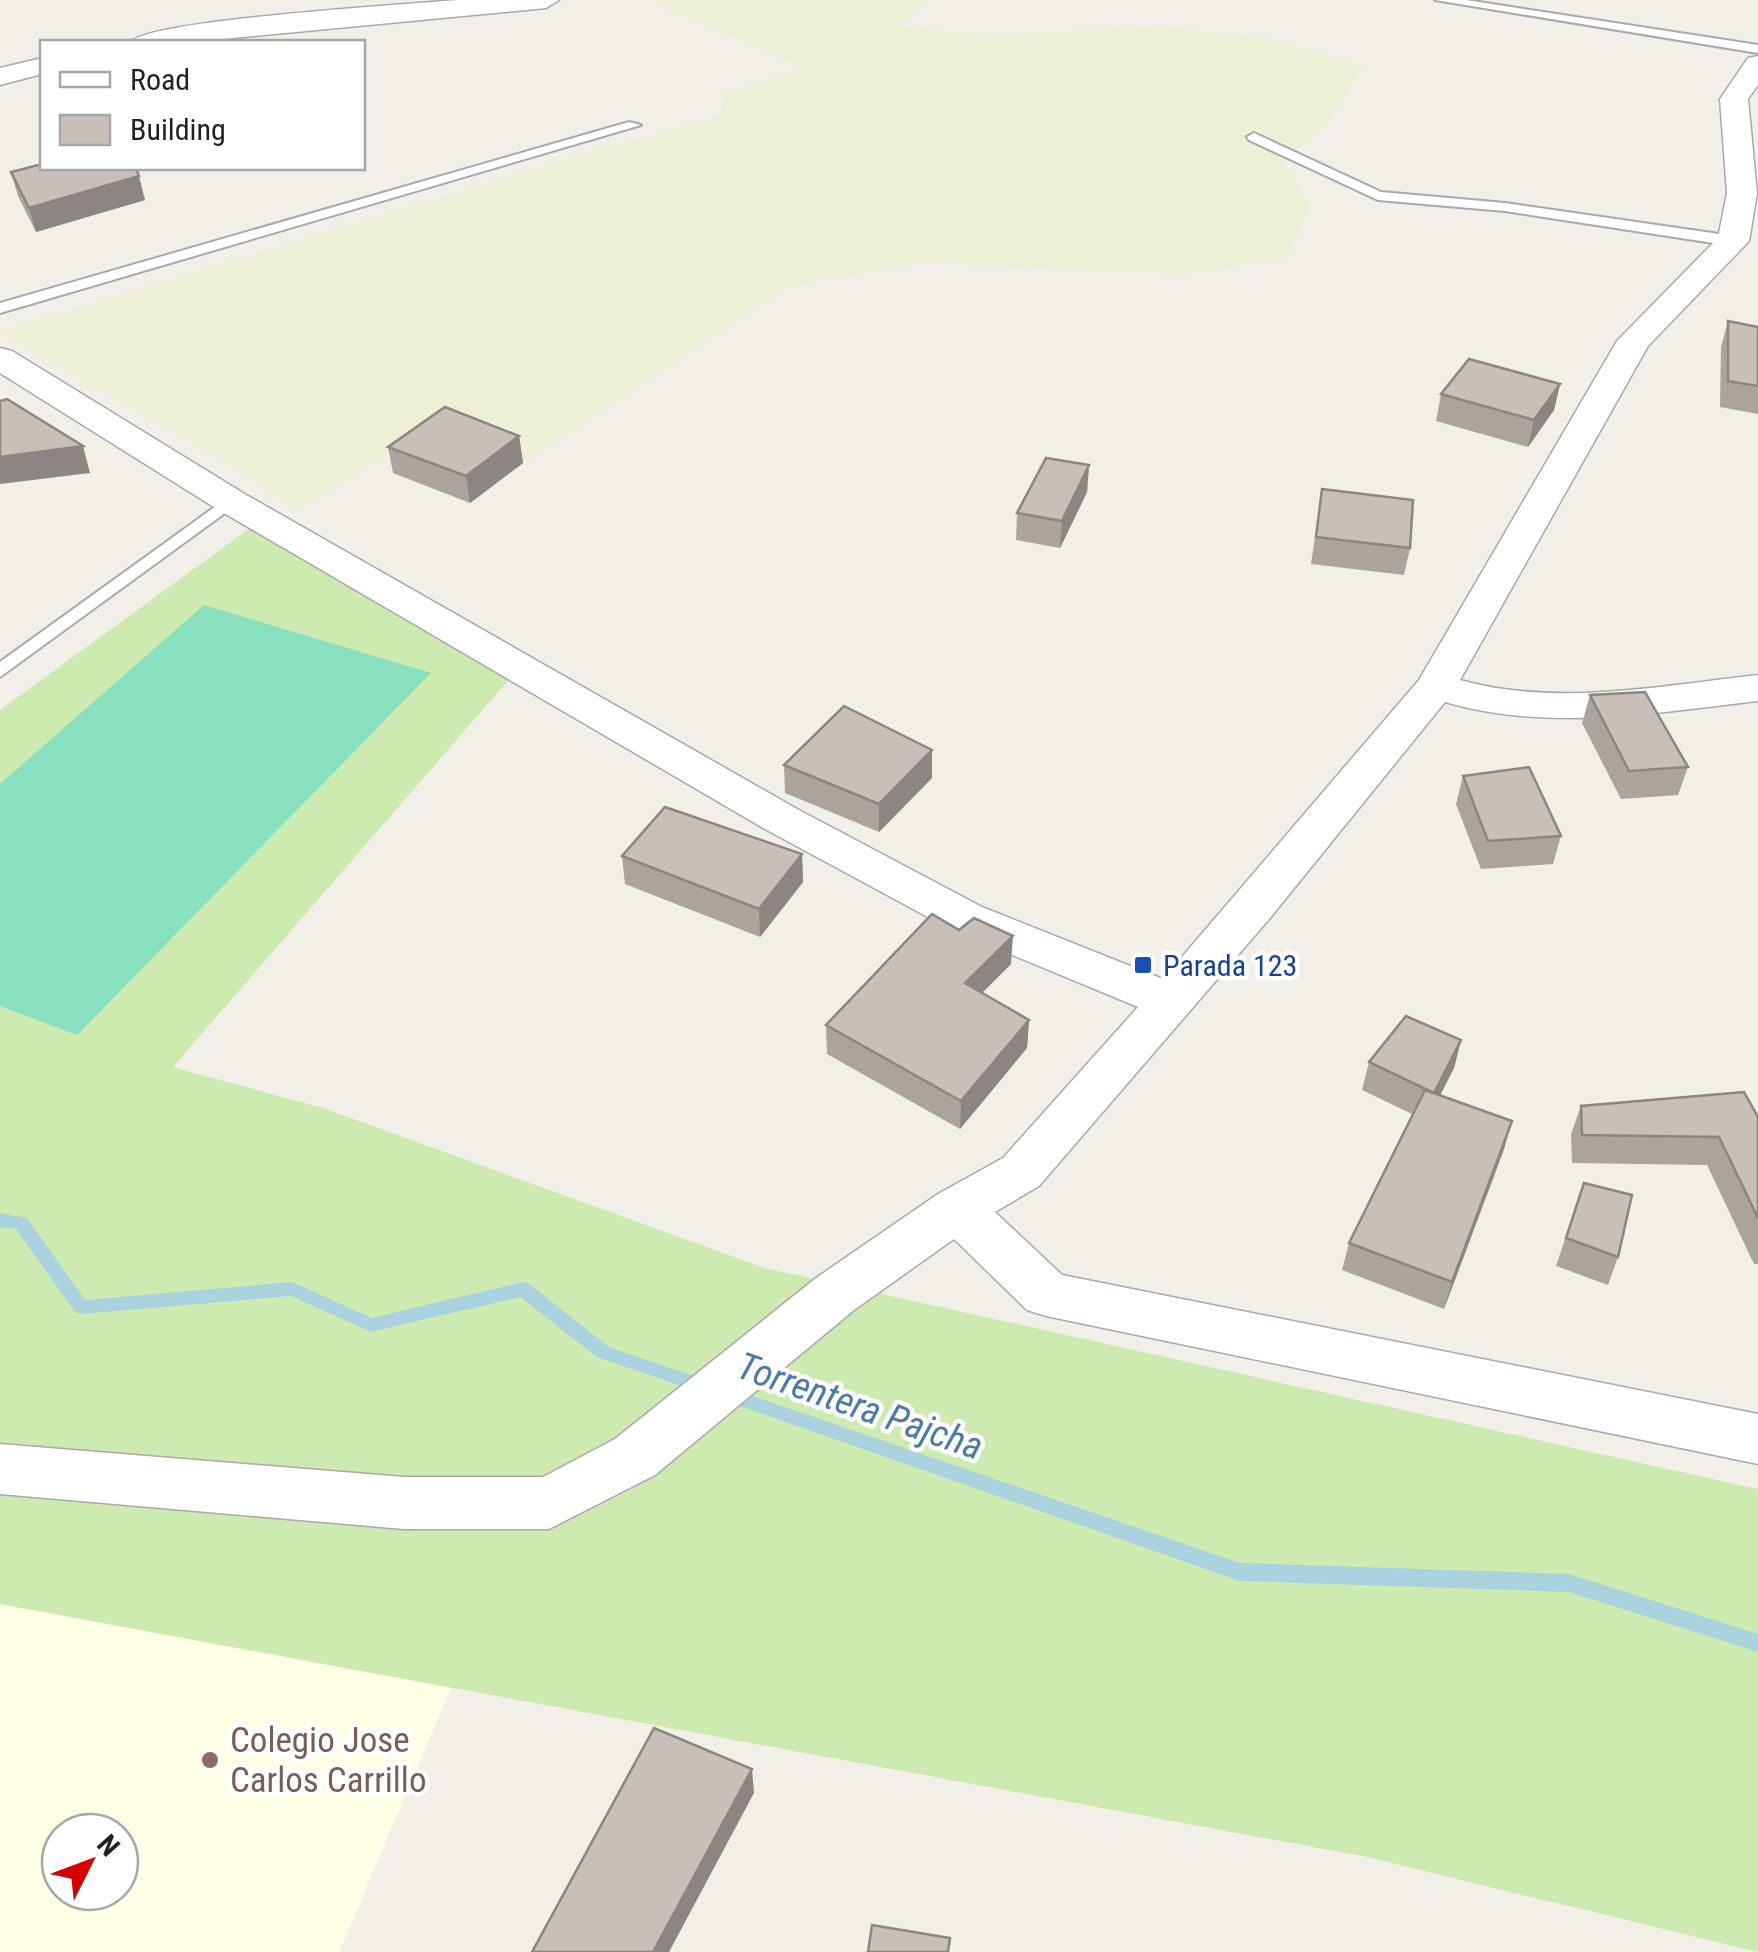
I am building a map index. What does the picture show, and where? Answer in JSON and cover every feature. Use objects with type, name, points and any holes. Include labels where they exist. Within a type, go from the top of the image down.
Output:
[{"type":"street","points":[[157,40],[215,30],[546,0]]},
{"type":"street","points":[[0,1469],[404,1503],[550,1503],[635,1457],[835,1294],[957,1209],[1021,1172],[1172,1002],[1436,686],[1634,340],[1746,247],[1734,100],[1758,64]]},
{"type":"street","points":[[0,76],[40,66]]},
{"type":"street","points":[[0,358],[230,501],[764,809],[966,918],[1172,1002]]},
{"type":"street","points":[[1436,686],[1498,704],[1603,706],[1758,688]]},
{"type":"street","points":[[957,1209],[1046,1294],[1636,1418],[1758,1439]]},
{"type":"lane","points":[[1441,0],[1758,50]]},
{"type":"lane","points":[[0,308],[634,125]]},
{"type":"lane","points":[[1254,137],[1378,196],[1505,207],[1746,247]]},
{"type":"lane","points":[[0,671],[230,501]]},
{"type":"shaded area","points":[[931,0],[897,27],[992,35],[1161,27],[1274,39],[1363,67],[1326,125],[1282,160],[1311,207],[1286,258],[1185,274],[920,263],[788,286],[523,463],[440,421],[299,510],[223,460],[0,332],[628,141],[616,165],[629,143],[719,116],[725,92],[806,69],[654,3]]},
{"type":"shaded area","name":"Colegio Jose Carlos Carrillo","points":[[0,1604],[451,1688],[339,1952],[0,1952]]},
{"type":"green space","points":[[250,528],[512,676],[173,1067],[323,1108],[765,1268],[1758,1489],[1758,1952],[1367,1857],[0,1604],[0,710]]},
{"type":"green space","points":[[204,605],[431,673],[77,1035],[0,1006],[0,784]]},
{"type":"building","points":[[40,165],[40,170],[137,170],[139,176],[29,208],[11,172]]},
{"type":"building","points":[[1728,321],[1758,327],[1758,386],[1728,381]]},
{"type":"building","points":[[1469,359],[1560,384],[1534,420],[1441,394]]},
{"type":"building","points":[[7,399],[83,446],[0,457],[0,401]]},
{"type":"building","points":[[445,407],[519,436],[466,476],[388,447]]},
{"type":"building","points":[[1046,458],[1089,465],[1062,521],[1017,513]]},
{"type":"building","points":[[1322,489],[1413,500],[1410,548],[1316,537]]},
{"type":"building","points":[[1645,692],[1688,767],[1629,771],[1590,695]]},
{"type":"building","points":[[844,706],[932,750],[879,804],[784,765]]},
{"type":"building","points":[[1529,767],[1561,836],[1488,841],[1463,776]]},
{"type":"building","points":[[665,807],[802,854],[759,909],[622,856]]},
{"type":"building","points":[[932,914],[959,930],[974,918],[1013,936],[965,983],[1029,1020],[961,1101],[826,1025]]},
{"type":"building","points":[[1406,1016],[1461,1040],[1434,1093],[1369,1062]]},
{"type":"building","points":[[1425,1090],[1512,1121],[1452,1282],[1349,1243]]},
{"type":"building","points":[[1744,1092],[1758,1117],[1758,1218],[1719,1137],[1582,1135],[1581,1106]]},
{"type":"building","points":[[1584,1183],[1632,1195],[1618,1257],[1566,1238]]},
{"type":"building","points":[[654,1728],[752,1769],[653,1952],[532,1952]]},
{"type":"building","points":[[872,1925],[950,1938],[948,1952],[868,1952]]},
{"type":"waterway","name":"Torrentera Pajcha","points":[[0,1220],[21,1223],[81,1307],[292,1289],[371,1325],[523,1289],[603,1352],[705,1387]]},
{"type":"waterway","name":"Torrentera Pajcha","points":[[726,1394],[1240,1572],[1569,1583],[1758,1643]]},
{"type":"place","name":"Parada 123","points":[[1143,965]]},
{"type":"place","name":"Colegio Jose Carlos Carrillo","points":[[210,1760]]}]
